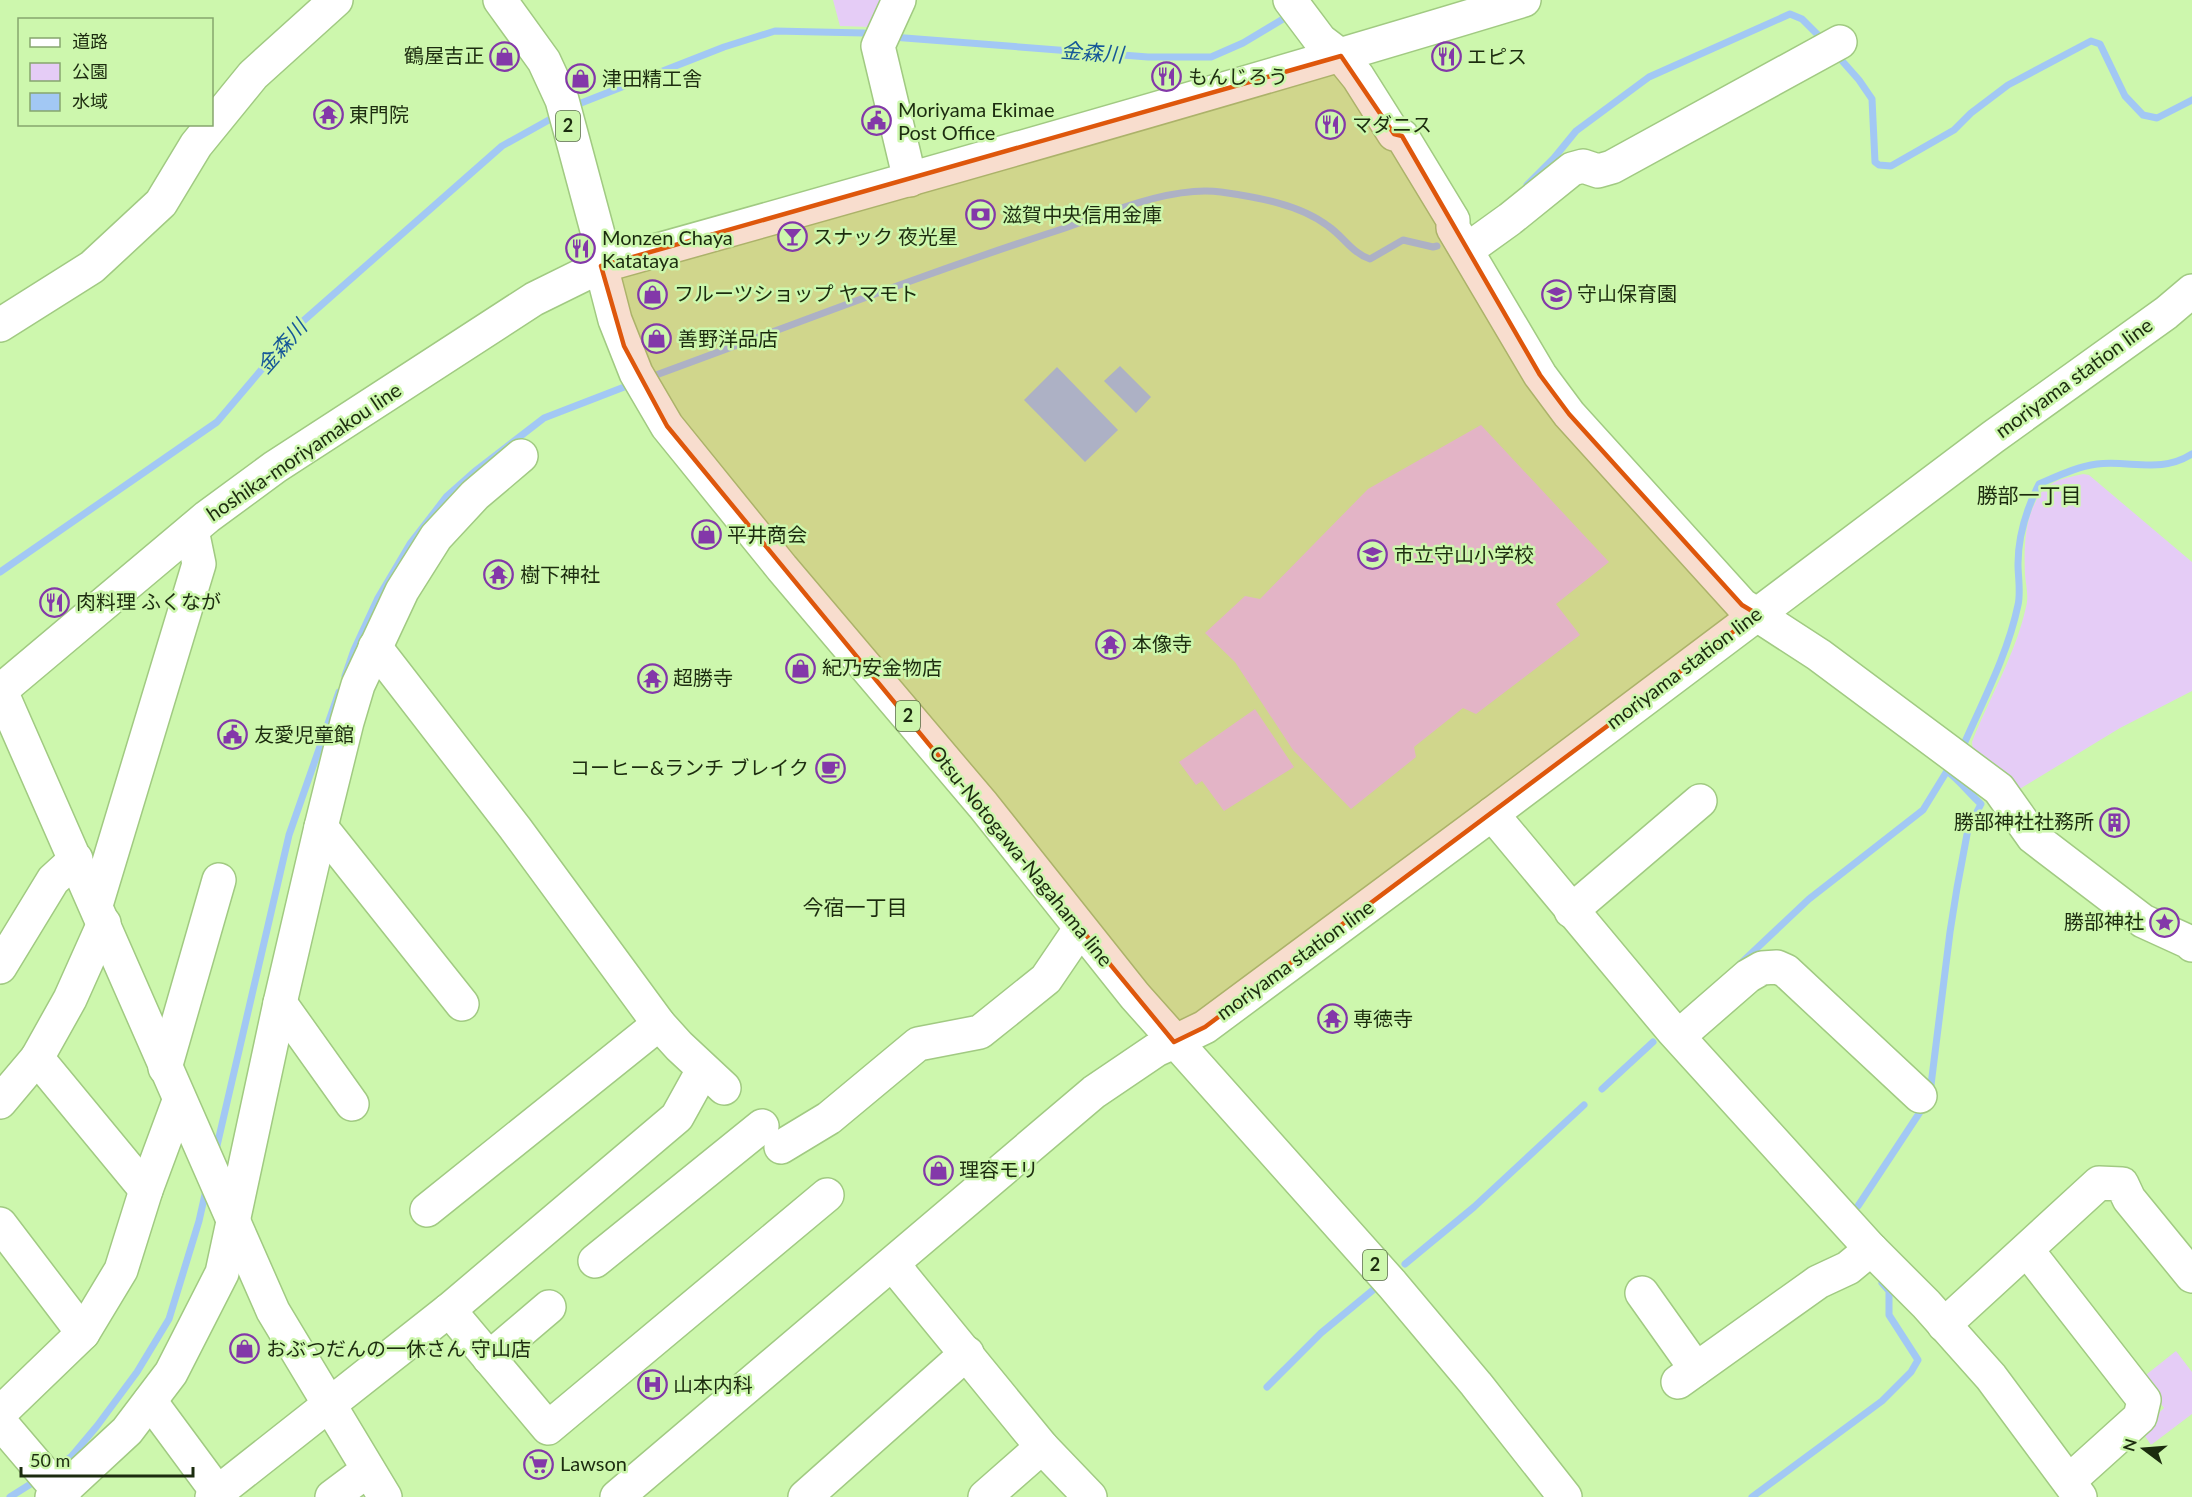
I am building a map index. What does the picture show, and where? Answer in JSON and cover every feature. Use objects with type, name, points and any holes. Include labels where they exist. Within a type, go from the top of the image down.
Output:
[{"type":"street","points":[[213,124],[254,75],[336,0]]},
{"type":"street","name":"Otsu-Notogawa-Nagahama line","points":[[500,0],[544,61],[562,100],[598,234],[601,266],[615,320],[640,381],[667,426],[698,467],[983,805],[1080,929],[1174,1042],[1392,1284],[1476,1384],[1565,1497]]},
{"type":"street","points":[[899,0],[878,46],[910,180]]},
{"type":"street","points":[[1290,0],[1320,40],[1341,56],[1358,77],[1394,134],[1402,136],[1453,220],[1453,228],[1540,375],[1569,414],[1742,605],[1819,655],[1999,789],[2033,837],[2143,921],[2191,942]]},
{"type":"street","name":"hoshika-moriyamakou line","points":[[0,690],[192,530],[275,467],[524,306],[601,266],[1341,56],[1524,0]]},
{"type":"street","points":[[1467,250],[1572,169],[1583,166],[1598,171],[1612,167],[1840,42]]},
{"type":"street","points":[[0,325],[92,267],[161,203],[196,145],[212,126]]},
{"type":"street","name":"moriyama station line","points":[[629,1493],[1094,1092],[1156,1050],[1205,1027],[1993,437],[2166,313],[2192,291]]},
{"type":"street","points":[[0,1422],[53,1487],[127,1431],[171,1373],[222,1273],[280,1003],[321,827],[358,685],[402,591],[436,537],[475,495],[521,456]]},
{"type":"street","points":[[0,1102],[37,1058],[69,999],[100,914],[200,564],[192,530]]},
{"type":"street","points":[[150,1401],[215,1495],[449,1310],[677,1117],[713,1079],[660,1024],[515,828],[375,647]]},
{"type":"street","points":[[0,690],[273,1311],[385,1497]]},
{"type":"street","points":[[1571,910],[1700,801]]},
{"type":"street","points":[[1492,814],[1679,1036],[1871,1249],[1991,1377],[2075,1489],[2140,1417],[2144,1400],[2027,1251]]},
{"type":"street","points":[[321,827],[462,1004]]},
{"type":"street","points":[[0,967],[53,880],[76,859]]},
{"type":"street","points":[[165,1068],[219,880]]},
{"type":"street","points":[[595,1261],[771,1137],[829,1118],[918,1044],[980,1032],[1046,978],[1080,929]]},
{"type":"street","points":[[1679,1036],[1748,976],[1762,968],[1777,967],[1786,971],[1920,1096]]},
{"type":"street","points":[[280,1003],[352,1104]]},
{"type":"street","points":[[427,1210],[660,1024]]},
{"type":"street","points":[[37,1058],[147,1190]]},
{"type":"street","points":[[0,1413],[82,1334],[121,1270],[179,1101]]},
{"type":"street","points":[[1944,1325],[2099,1183],[2122,1184],[2129,1199],[2192,1276]]},
{"type":"street","points":[[449,1310],[548,1428],[827,1196]]},
{"type":"street","points":[[0,1224],[82,1334]]},
{"type":"street","points":[[1642,1293],[1687,1376],[1818,1282],[1848,1268],[1871,1249]]},
{"type":"street","points":[[894,1263],[1042,1447],[1090,1497]]},
{"type":"street","points":[[489,1358],[549,1308]]},
{"type":"street","points":[[805,1497],[967,1353]]},
{"type":"street","points":[[985,1497],[1042,1447]]},
{"type":"street","points":[[332,1497],[368,1470]]},
{"type":"highlighted area","points":[[1341,56],[1394,134],[1402,136],[1540,375],[1569,414],[1742,605],[1757,614],[1205,1027],[1174,1042],[667,426],[624,346],[601,266]]},
{"type":"green space","points":[[833,0],[882,0],[871,27],[840,26]]},
{"type":"green space","points":[[1481,425],[1609,562],[1556,604],[1580,635],[1476,714],[1463,708],[1414,747],[1416,757],[1351,809],[1293,750],[1235,662],[1205,633],[1245,596],[1260,599],[1368,489]]},
{"type":"green space","points":[[2083,474],[2089,475],[2192,562],[2192,691],[2120,728],[2018,790],[1973,751],[1972,742],[2009,659],[2026,607],[2025,548],[2031,511],[2039,496],[2049,485]]},
{"type":"green space","points":[[1255,709],[1294,767],[1224,811],[1202,781],[1196,785],[1179,762]]},
{"type":"green space","points":[[2176,1351],[2192,1372],[2192,1414],[2151,1445],[2141,1430],[2164,1408],[2142,1378]]},
{"type":"water","points":[[1120,366],[1151,397],[1136,413],[1104,381]]},
{"type":"water","points":[[1057,367],[1118,430],[1085,462],[1024,400]]},
{"type":"waterway","points":[[1527,185],[1554,158],[1576,131],[1649,77],[1790,14],[1802,19],[1823,40]]},
{"type":"waterway","name":"金森川","points":[[892,37],[1148,57],[1211,57],[1243,43],[1283,19]]},
{"type":"waterway","name":"金森川","points":[[576,105],[724,47],[775,31],[864,33]]},
{"type":"waterway","points":[[1836,54],[1872,99],[1875,162],[1879,165],[1891,166],[1954,130],[1971,113],[2008,85],[2091,41],[2100,44],[2125,96],[2143,115],[2157,118],[2192,100]]},
{"type":"waterway","name":"金森川","points":[[0,572],[217,422],[302,322],[502,146],[556,116]]},
{"type":"waterway","points":[[648,378],[955,265],[1139,202],[1182,193],[1221,192],[1263,199],[1291,207],[1317,218],[1334,230],[1358,253],[1370,259],[1403,240],[1437,246]]},
{"type":"waterway","points":[[345,676],[354,650],[378,598],[410,544],[447,496],[544,418],[632,384]]},
{"type":"waterway","points":[[1964,744],[1995,676],[2014,623],[2019,600],[2018,554],[2021,533],[2039,484],[2089,465],[2109,463],[2157,465],[2180,460],[2192,454]]},
{"type":"waterway","points":[[216,1150],[289,835],[339,692]]},
{"type":"waterway","points":[[1739,965],[1809,899],[1923,810],[1947,771],[1981,804],[1968,829],[1957,888],[1930,1093]]},
{"type":"waterway","points":[[1602,1089],[1653,1042]]},
{"type":"waterway","points":[[1405,1264],[1474,1207],[1584,1105]]},
{"type":"waterway","points":[[1858,1206],[1924,1106]]},
{"type":"waterway","points":[[51,1470],[71,1457],[97,1426],[137,1372],[169,1319],[199,1221],[206,1190]]},
{"type":"waterway","points":[[1752,1497],[1882,1401],[1911,1372],[1918,1360],[1889,1315],[1889,1291],[1882,1283]]},
{"type":"waterway","points":[[1267,1387],[1321,1333],[1373,1290]]},
{"type":"waterway","points":[[10,1497],[37,1480]]},
{"type":"place","name":"鶴屋吉正","points":[[505,56]]},
{"type":"place","name":"エピス","points":[[1446,57]]},
{"type":"place","name":"もんじろう","points":[[1167,77]]},
{"type":"place","name":"津田精工舎","points":[[581,79]]},
{"type":"place","name":"東門院","points":[[328,115]]},
{"type":"place","name":"Moriyama Ekimae Post Office","points":[[877,121]]},
{"type":"place","name":"マダニス","points":[[1331,125]]},
{"type":"place","name":"滋賀中央信用金庫","points":[[981,215]]},
{"type":"place","name":"スナック 夜光星","points":[[792,237]]},
{"type":"place","name":"Monzen Chaya Katataya","points":[[581,249]]},
{"type":"place","name":"フルーツショップ ヤマモト","points":[[653,294]]},
{"type":"place","name":"守山保育園","points":[[1556,294]]},
{"type":"place","name":"善野洋品店","points":[[657,339]]},
{"type":"place","name":"平井商会","points":[[706,535]]},
{"type":"place","name":"市立守山小学校","points":[[1373,555]]},
{"type":"place","name":"樹下神社","points":[[499,575]]},
{"type":"place","name":"肉料理 ふくなが","points":[[55,602]]},
{"type":"place","name":"本像寺","points":[[1111,644]]},
{"type":"place","name":"紀乃安金物店","points":[[801,668]]},
{"type":"place","name":"超勝寺","points":[[652,678]]},
{"type":"place","name":"友愛児童館","points":[[233,735]]},
{"type":"place","name":"コーヒー&ランチ ブレイク","points":[[830,768]]},
{"type":"place","name":"勝部神社社務所","points":[[2115,822]]},
{"type":"place","name":"勝部神社","points":[[2165,922]]},
{"type":"place","name":"専徳寺","points":[[1332,1019]]},
{"type":"place","name":"理容モリ","points":[[938,1170]]},
{"type":"place","name":"おぶつだんの一休さん 守山店","points":[[245,1349]]},
{"type":"place","name":"山本内科","points":[[652,1385]]},
{"type":"place","name":"Lawson","points":[[539,1464]]},
{"type":"district","name":"勝部一丁目","points":[[2029,496]]},
{"type":"district","name":"今宿一丁目","points":[[855,908]]}]
